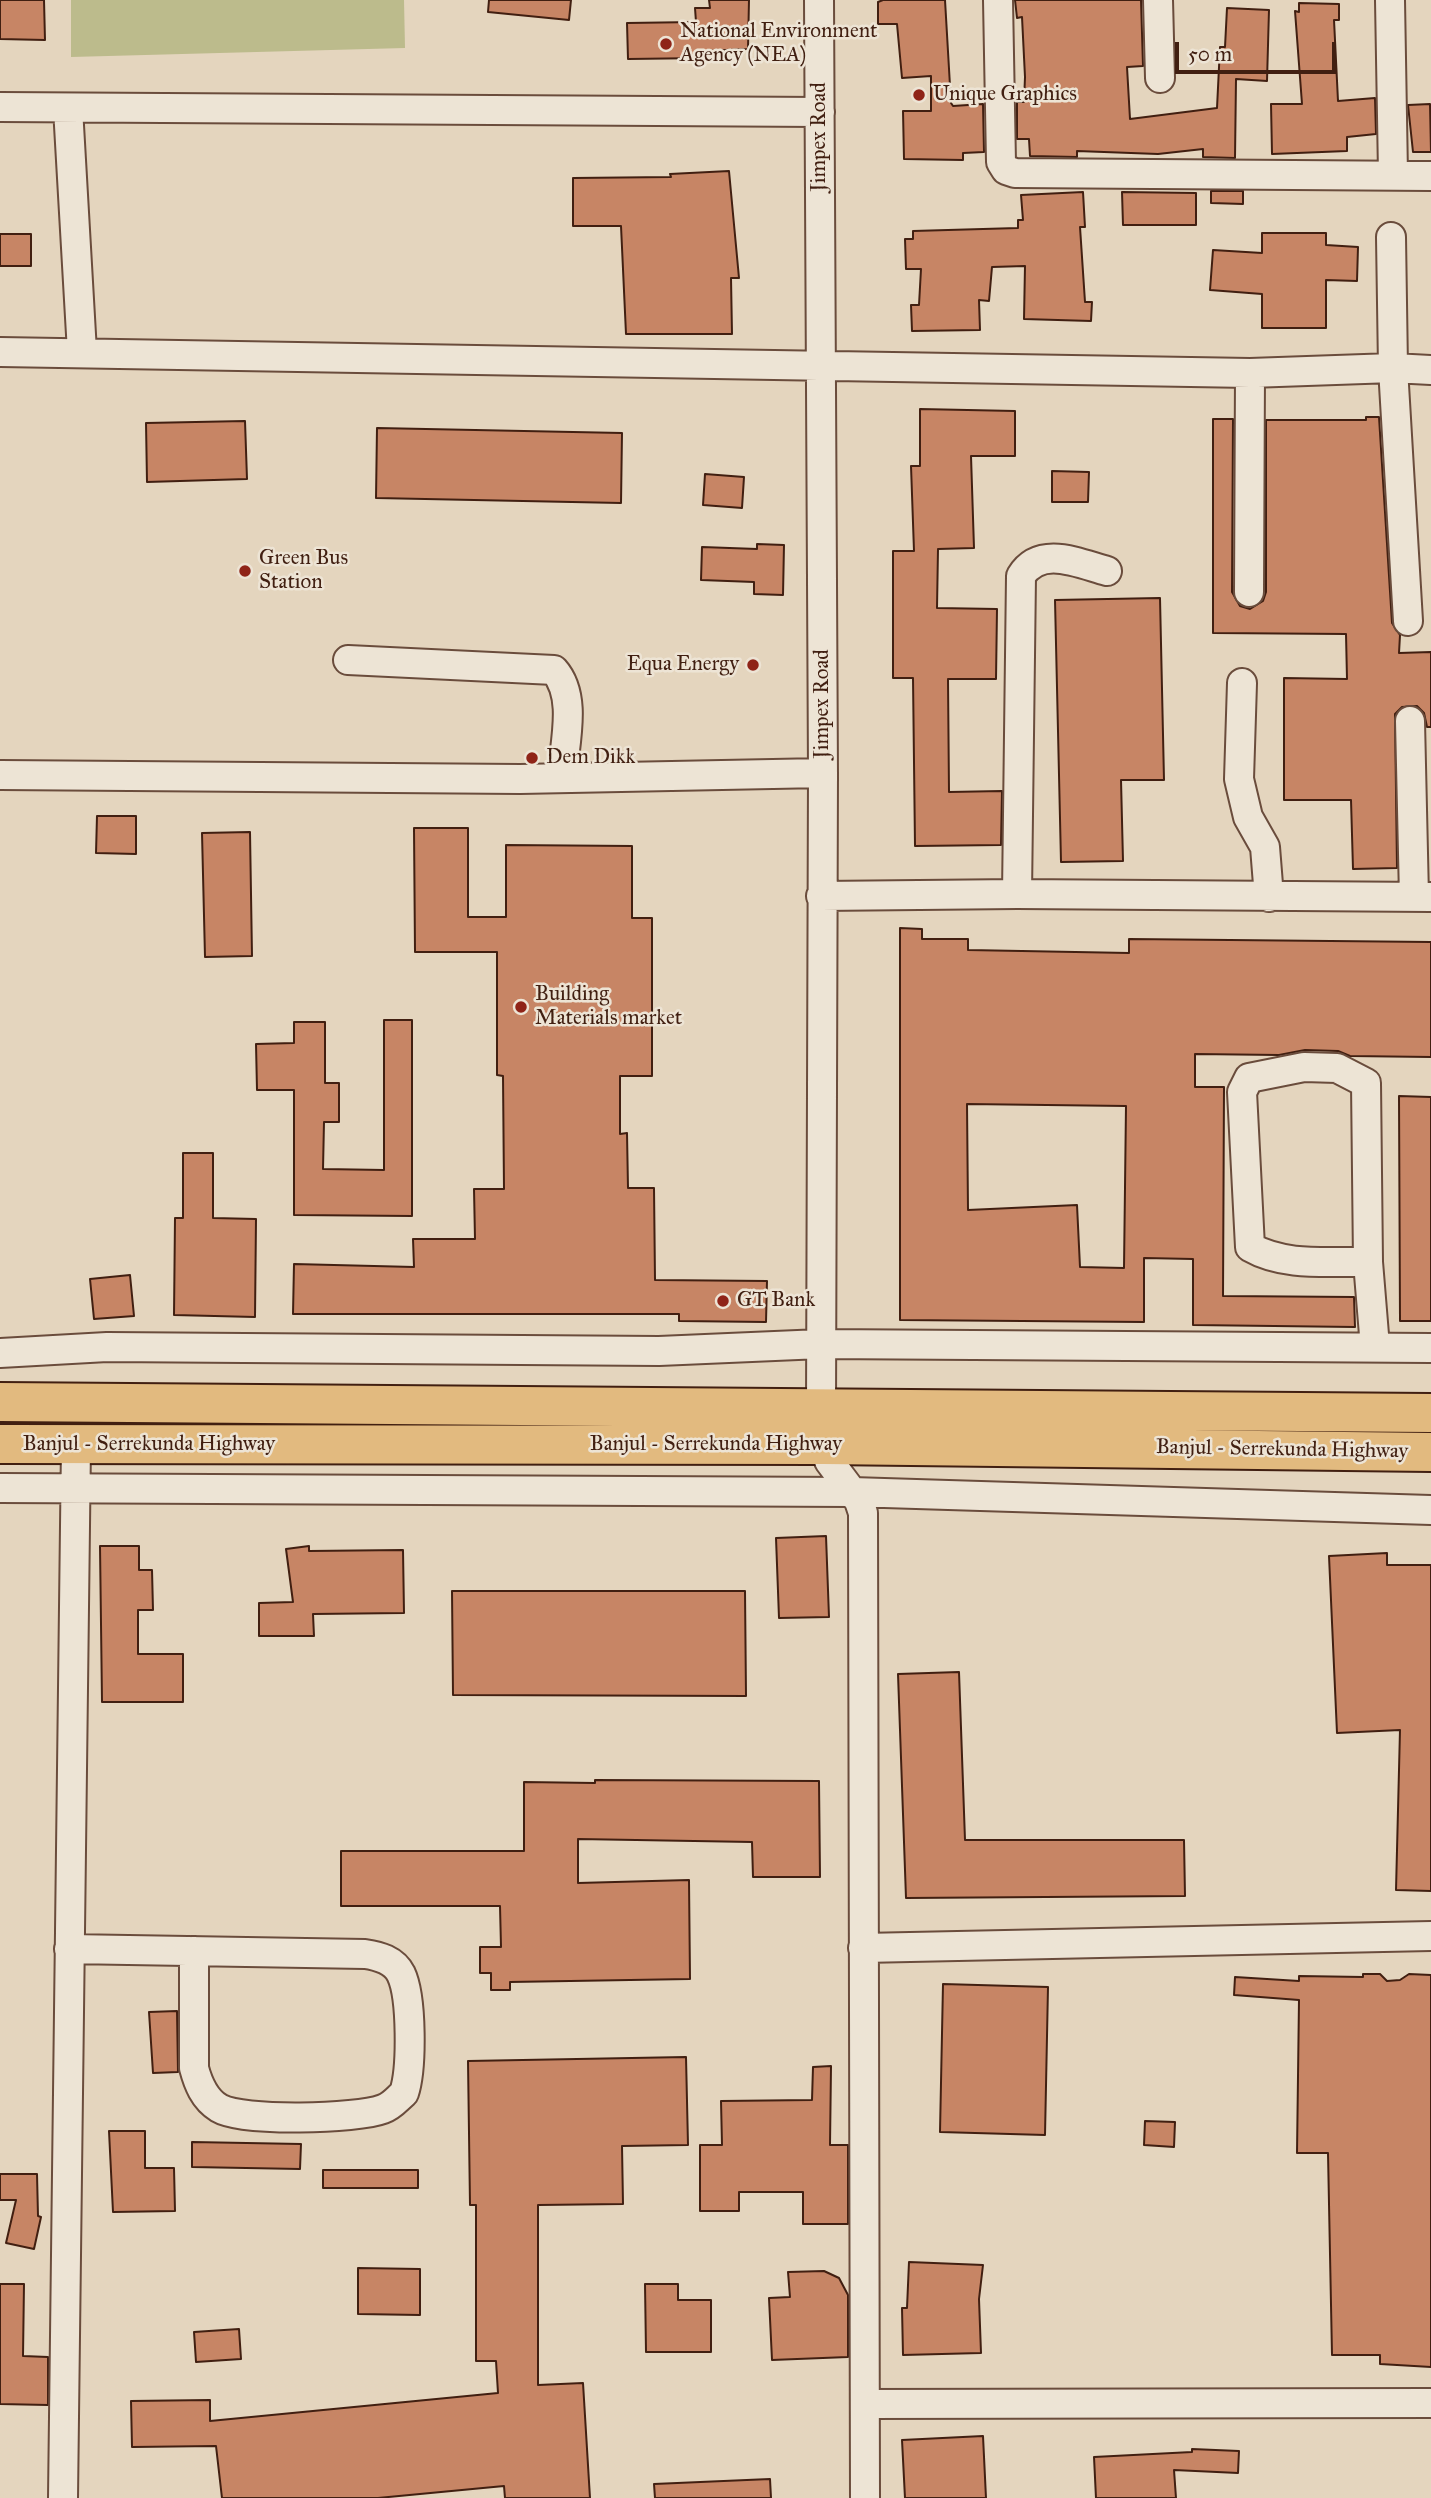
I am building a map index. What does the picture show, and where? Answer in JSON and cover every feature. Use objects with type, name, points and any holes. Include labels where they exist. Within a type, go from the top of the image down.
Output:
[{"type":"highway","name":"Banjul - Serrekunda Highway","points":[[0,1402],[822,1426],[1431,1452]]},
{"type":"highway","name":"Banjul - Serrekunda Highway","points":[[0,1444],[76,1446],[1431,1413]]},
{"type":"street","name":"Jimpex Road","points":[[818,0],[823,773],[822,1426]]},
{"type":"street","points":[[998,0],[1001,162],[1006,170],[1028,173],[1431,176]]},
{"type":"street","points":[[1158,0],[1160,78]]},
{"type":"street","points":[[1390,0],[1393,174]]},
{"type":"street","points":[[0,107],[820,113]]},
{"type":"street","points":[[68,108],[82,352]]},
{"type":"street","points":[[1391,237],[1393,368],[1408,621]]},
{"type":"street","points":[[0,352],[1250,373],[1393,368],[1431,370]]},
{"type":"street","points":[[1249,592],[1250,373]]},
{"type":"street","points":[[1017,894],[1021,576],[1027,565],[1039,558],[1063,559],[1107,571]]},
{"type":"street","points":[[348,660],[554,670],[564,682],[568,700],[562,778]]},
{"type":"street","points":[[1242,683],[1239,779],[1248,817],[1265,847],[1269,897]]},
{"type":"street","points":[[821,896],[1017,894],[1422,897],[1410,721]]},
{"type":"street","points":[[0,775],[562,778],[823,773]]},
{"type":"street","points":[[1368,1262],[1294,1261],[1266,1256],[1250,1247],[1242,1092],[1249,1079],[1304,1067],[1337,1068],[1366,1083],[1368,1262],[1375,1347]]},
{"type":"street","points":[[0,1353],[107,1347],[659,1351],[821,1344],[1431,1348]]},
{"type":"street","points":[[822,1426],[829,1461],[852,1492],[863,1513],[865,2498]]},
{"type":"street","points":[[63,2498],[76,1446]]},
{"type":"street","points":[[0,1488],[852,1492],[1431,1510]]},
{"type":"street","points":[[863,1948],[1431,1936]]},
{"type":"street","points":[[69,1949],[194,1951],[365,1954],[389,1960],[401,1973],[407,1994],[408,2060],[404,2093],[380,2110],[321,2115],[253,2117],[233,2115],[216,2106],[199,2084],[194,2068],[194,1951]]},
{"type":"street","points":[[865,2403],[1431,2403]]},
{"type":"shaded area","points":[[71,0],[404,0],[405,48],[71,57]]},
{"type":"building","points":[[0,0],[44,0],[45,40],[0,39]]},
{"type":"building","points":[[489,0],[571,0],[569,20],[488,12]]},
{"type":"building","points":[[709,0],[749,0],[748,49],[705,51],[705,58],[628,59],[627,23],[696,22],[695,8],[710,8]]},
{"type":"building","points":[[945,0],[951,103],[953,106],[983,104],[984,152],[963,153],[963,160],[904,159],[903,111],[931,111],[931,76],[902,78],[897,24],[878,24],[878,2]]},
{"type":"building","points":[[1015,0],[1141,0],[1143,66],[1127,67],[1130,119],[1217,108],[1220,47],[1225,47],[1227,8],[1269,10],[1267,81],[1236,79],[1235,158],[1203,157],[1203,149],[1158,154],[1077,151],[1077,157],[1030,156],[1029,139],[1017,139],[1017,102],[1024,102],[1025,77],[1022,17],[1017,18]]},
{"type":"building","points":[[1299,3],[1339,4],[1339,20],[1334,20],[1338,101],[1375,98],[1376,134],[1347,137],[1347,151],[1272,154],[1271,104],[1302,104],[1295,11],[1299,12]]},
{"type":"building","points":[[1430,104],[1431,152],[1413,152],[1408,105]]},
{"type":"building","points":[[729,171],[739,278],[731,278],[732,334],[626,334],[621,226],[573,226],[573,178],[671,177],[670,174]]},
{"type":"building","points":[[1211,191],[1243,191],[1243,204],[1211,203]]},
{"type":"building","points":[[1083,192],[1085,227],[1080,227],[1085,302],[1092,302],[1091,321],[1024,319],[1025,266],[992,267],[989,301],[979,300],[980,330],[912,331],[911,305],[919,305],[921,269],[906,269],[905,239],[913,239],[913,231],[1018,228],[1018,220],[1023,220],[1021,195]]},
{"type":"building","points":[[1122,192],[1196,193],[1196,225],[1123,225]]},
{"type":"building","points":[[1262,233],[1326,233],[1326,245],[1358,247],[1357,281],[1326,280],[1326,328],[1262,328],[1262,294],[1210,290],[1213,250],[1262,253]]},
{"type":"building","points":[[0,234],[31,234],[31,266],[0,266]]},
{"type":"building","points":[[920,409],[1015,411],[1015,456],[971,456],[974,548],[938,549],[937,608],[997,609],[996,679],[948,679],[949,792],[1002,791],[1001,845],[915,846],[913,678],[893,678],[893,551],[914,551],[911,466],[920,466]]},
{"type":"building","points":[[1366,417],[1379,417],[1392,623],[1400,635],[1399,653],[1431,652],[1431,727],[1427,727],[1424,713],[1417,706],[1402,707],[1395,714],[1397,868],[1353,869],[1351,800],[1284,800],[1284,678],[1347,679],[1346,634],[1213,633],[1213,419],[1233,419],[1232,592],[1240,606],[1250,609],[1263,601],[1266,592],[1266,420],[1366,420]]},
{"type":"building","points":[[245,421],[247,479],[147,482],[146,423]]},
{"type":"building","points":[[377,428],[622,433],[621,503],[376,498]]},
{"type":"building","points":[[1052,471],[1089,472],[1088,502],[1052,502]]},
{"type":"building","points":[[705,474],[744,477],[742,508],[703,505]]},
{"type":"building","points":[[757,544],[784,545],[783,595],[754,594],[754,582],[701,580],[702,547],[757,549]]},
{"type":"building","points":[[1160,598],[1164,780],[1121,780],[1123,861],[1061,862],[1055,600]]},
{"type":"building","points":[[97,816],[136,816],[136,854],[96,853]]},
{"type":"building","points":[[414,828],[468,828],[468,917],[506,917],[506,845],[632,846],[632,918],[652,918],[652,1076],[620,1076],[620,1134],[627,1133],[628,1188],[654,1188],[655,1280],[767,1281],[766,1322],[679,1321],[679,1314],[293,1314],[294,1264],[414,1267],[413,1239],[475,1239],[474,1189],[504,1189],[503,1076],[497,1075],[497,952],[415,952]]},
{"type":"building","points":[[250,832],[252,956],[205,957],[202,833]]},
{"type":"building","points":[[900,928],[922,929],[922,939],[968,939],[968,950],[1129,953],[1129,939],[1431,942],[1431,1057],[1350,1056],[1338,1051],[1305,1050],[1279,1055],[1195,1054],[1195,1087],[1224,1087],[1223,1296],[1354,1297],[1355,1327],[1193,1325],[1193,1259],[1144,1258],[1144,1322],[900,1320]],"holes":[[[967,1104],[1126,1106],[1124,1268],[1080,1267],[1077,1205],[968,1210]]]},
{"type":"building","points":[[384,1020],[412,1020],[412,1216],[294,1215],[294,1090],[257,1090],[256,1044],[294,1043],[294,1022],[325,1022],[325,1083],[339,1083],[339,1122],[324,1122],[323,1169],[384,1170]]},
{"type":"building","points":[[1399,1096],[1431,1097],[1431,1321],[1400,1321]]},
{"type":"building","points":[[183,1153],[213,1153],[213,1218],[256,1219],[255,1317],[174,1315],[175,1218],[183,1218]]},
{"type":"building","points":[[130,1275],[134,1316],[94,1319],[90,1279]]},
{"type":"building","points":[[826,1536],[829,1617],[779,1618],[776,1538]]},
{"type":"building","points":[[100,1546],[139,1546],[139,1570],[152,1570],[153,1610],[138,1610],[138,1654],[183,1654],[183,1702],[102,1702]]},
{"type":"building","points":[[309,1546],[309,1551],[403,1550],[404,1613],[313,1614],[314,1636],[259,1636],[259,1603],[293,1602],[286,1549]]},
{"type":"building","points":[[1387,1553],[1387,1565],[1431,1565],[1431,1891],[1396,1890],[1400,1730],[1337,1733],[1329,1556]]},
{"type":"building","points":[[452,1591],[745,1591],[746,1696],[453,1695]]},
{"type":"building","points":[[959,1672],[965,1840],[1184,1840],[1185,1896],[906,1898],[898,1674]]},
{"type":"building","points":[[595,1780],[819,1781],[820,1877],[753,1877],[752,1842],[578,1839],[578,1883],[689,1880],[690,1979],[510,1982],[510,1990],[491,1990],[491,1973],[480,1973],[480,1947],[501,1947],[500,1906],[341,1906],[341,1851],[524,1851],[524,1782],[595,1783]]},
{"type":"building","points":[[1363,1974],[1380,1974],[1387,1981],[1400,1980],[1409,1974],[1431,1975],[1431,2367],[1380,2364],[1380,2355],[1332,2355],[1328,2153],[1297,2153],[1299,2000],[1234,1995],[1235,1977],[1299,1981],[1299,1976],[1363,1977]]},
{"type":"building","points":[[943,1984],[1048,1987],[1045,2135],[940,2132]]},
{"type":"building","points":[[177,2011],[178,2072],[153,2073],[149,2012]]},
{"type":"building","points":[[686,2057],[688,2145],[622,2146],[623,2204],[538,2205],[538,2385],[583,2383],[590,2498],[505,2498],[504,2486],[378,2498],[222,2498],[216,2446],[132,2447],[131,2401],[210,2400],[210,2421],[498,2393],[496,2361],[476,2361],[476,2205],[470,2205],[468,2061]]},
{"type":"building","points":[[831,2066],[830,2145],[848,2145],[848,2224],[803,2224],[803,2192],[739,2192],[739,2211],[700,2211],[700,2145],[722,2145],[721,2101],[812,2100],[813,2067]]},
{"type":"building","points":[[1145,2121],[1175,2122],[1174,2147],[1144,2145]]},
{"type":"building","points":[[109,2131],[145,2131],[145,2168],[174,2168],[175,2211],[113,2212]]},
{"type":"building","points":[[192,2142],[301,2144],[300,2169],[192,2167]]},
{"type":"building","points":[[323,2170],[418,2170],[418,2188],[323,2188]]},
{"type":"building","points":[[0,2174],[37,2174],[38,2216],[41,2217],[34,2249],[6,2243],[16,2200],[0,2200]]},
{"type":"building","points":[[909,2262],[983,2265],[979,2299],[981,2353],[903,2355],[902,2308],[907,2308]]},
{"type":"building","points":[[358,2268],[420,2269],[420,2315],[358,2314]]},
{"type":"building","points":[[824,2271],[839,2278],[848,2295],[848,2357],[772,2360],[769,2298],[790,2297],[788,2272]]},
{"type":"building","points":[[0,2284],[24,2284],[23,2356],[48,2357],[48,2405],[0,2404]]},
{"type":"building","points":[[645,2284],[678,2284],[678,2300],[711,2300],[711,2352],[646,2352]]},
{"type":"building","points":[[239,2329],[241,2359],[196,2362],[194,2332]]},
{"type":"building","points":[[983,2436],[986,2498],[905,2498],[902,2440]]},
{"type":"building","points":[[1192,2449],[1239,2451],[1238,2473],[1174,2470],[1176,2498],[1096,2498],[1094,2457],[1192,2452]]},
{"type":"building","points":[[770,2479],[771,2498],[655,2498],[654,2484]]},
{"type":"place","name":"National Environment Agency (NEA)","points":[[666,44]]},
{"type":"place","name":"Unique Graphics","points":[[919,95]]},
{"type":"place","name":"Green Bus Station","points":[[245,571]]},
{"type":"place","name":"Equa Energy","points":[[753,665]]},
{"type":"place","name":"Dem Dikk","points":[[532,758]]},
{"type":"place","name":"Building Materials market","points":[[521,1007]]},
{"type":"place","name":"GT Bank","points":[[723,1301]]}]
